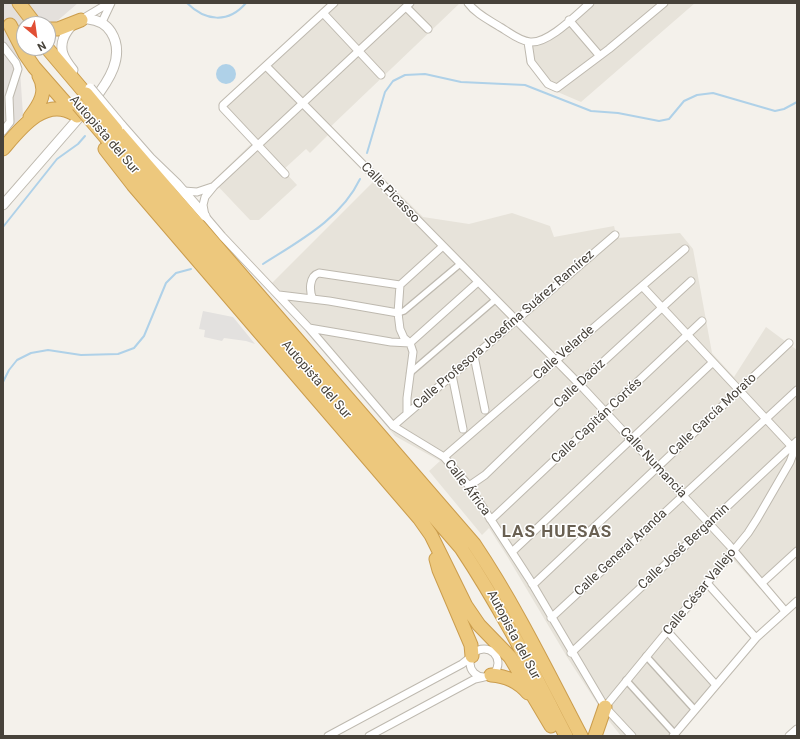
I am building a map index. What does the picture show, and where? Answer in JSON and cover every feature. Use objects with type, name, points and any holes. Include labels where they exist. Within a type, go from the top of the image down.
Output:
[{"type":"highway","points":[[10,3],[25,16]]},
{"type":"highway","points":[[19,3],[28,16]]},
{"type":"highway","points":[[7,20],[16,31]]},
{"type":"highway","points":[[3,150],[36,110],[44,92],[43,81],[25,54],[7,20]]},
{"type":"highway","points":[[56,29],[81,20]]},
{"type":"highway","points":[[56,49],[68,63]]},
{"type":"highway","name":"Autopista del Sur","points":[[36,56],[77,112],[111,135],[274,312],[474,544],[501,584],[520,618],[581,736]]},
{"type":"highway","name":"Autopista del Sur","points":[[54,56],[88,91],[111,135],[461,548],[489,590],[504,616],[566,736]]},
{"type":"highway","points":[[34,66],[77,112]]},
{"type":"highway","points":[[25,125],[43,111],[53,108],[62,108],[77,112]]},
{"type":"highway","points":[[111,135],[133,185],[419,518],[431,535],[470,613],[479,625],[510,658],[556,736]]},
{"type":"highway","points":[[150,158],[234,256],[261,290],[274,312]]},
{"type":"highway","points":[[222,236],[234,256]]},
{"type":"highway","points":[[419,518],[428,536],[439,570],[471,645],[472,656]]},
{"type":"highway","points":[[488,676],[501,675],[513,680],[526,691],[546,718]]},
{"type":"highway","points":[[596,736],[605,707]]},
{"type":"street","points":[[88,91],[68,63],[62,50],[64,36],[70,27],[110,3]]},
{"type":"street","points":[[102,22],[110,3]]},
{"type":"street","points":[[285,174],[223,108],[223,105],[334,3]]},
{"type":"street","points":[[468,3],[478,13],[520,39],[528,42],[543,40],[590,3]]},
{"type":"street","points":[[528,42],[531,62],[548,84],[557,88],[664,3]]},
{"type":"street","points":[[205,216],[203,205],[205,197],[214,186],[408,5],[428,29]]},
{"type":"street","points":[[323,13],[381,75]]},
{"type":"street","points":[[5,203],[104,87],[116,60],[117,48],[115,38],[109,28],[102,22],[88,19],[81,20]]},
{"type":"street","points":[[569,20],[599,55]]},
{"type":"street","points":[[3,46],[16,63],[18,69],[9,97],[10,122],[3,130]]},
{"type":"street","name":"Calle Picasso","points":[[266,66],[516,320]]},
{"type":"street","points":[[111,135],[150,158],[184,191],[205,216]]},
{"type":"street","points":[[184,191],[197,192],[214,186]]},
{"type":"street","name":"Calle África","points":[[205,216],[309,328],[393,426],[444,457],[468,486],[532,584],[571,653],[605,707],[632,736]]},
{"type":"street","name":"Calle Profesora Josefina Suárez Ramírez","points":[[393,426],[615,235]]},
{"type":"street","points":[[407,413],[413,352],[410,343],[404,338],[400,329],[398,313],[400,285],[443,246]]},
{"type":"street","name":"Calle Velarde","points":[[444,457],[685,249]]},
{"type":"street","points":[[279,296],[313,299],[398,313],[404,312],[460,264]]},
{"type":"street","points":[[298,297],[304,295],[310,289],[315,274],[319,273],[400,285]]},
{"type":"street","name":"Calle Daoiz","points":[[468,486],[485,475],[579,384],[691,281]]},
{"type":"street","points":[[309,328],[391,342],[410,343],[478,282]]},
{"type":"street","points":[[642,286],[739,390],[794,444],[797,453]]},
{"type":"street","points":[[310,289],[313,299]]},
{"type":"street","points":[[410,373],[496,300]]},
{"type":"street","name":"Calle Numancia","points":[[516,320],[606,412],[709,523],[786,611]]},
{"type":"street","name":"Calle Capitán Cortés","points":[[490,518],[494,517],[702,321]]},
{"type":"street","name":"Calle García Morato","points":[[532,584],[536,582],[789,343]]},
{"type":"street","points":[[474,356],[485,410]]},
{"type":"street","points":[[512,552],[713,362]]},
{"type":"street","points":[[452,375],[463,429]]},
{"type":"street","name":"Calle General Aranda","points":[[551,618],[797,390]]},
{"type":"street","name":"Calle José Bergamin","points":[[571,653],[794,444]]},
{"type":"street","name":"Calle César Vallejo","points":[[605,707],[646,656],[668,632],[757,520],[784,470],[793,461],[792,454],[794,444]]},
{"type":"street","points":[[777,460],[782,462],[784,470]]},
{"type":"street","points":[[762,583],[797,551]]},
{"type":"street","points":[[707,583],[756,638]]},
{"type":"street","points":[[626,680],[674,735],[756,638],[797,601]]},
{"type":"street","points":[[668,632],[716,685]]},
{"type":"street","points":[[328,736],[462,664],[475,653],[483,649],[488,650],[495,655],[497,659],[497,668],[488,676],[475,679],[369,736]]},
{"type":"street","points":[[472,656],[471,668],[477,674],[488,676]]},
{"type":"street","points":[[646,656],[695,710]]},
{"type":"street","points":[[789,736],[797,728]]},
{"type":"shaded area","points":[[3,3],[78,3],[56,22],[56,16],[16,16],[16,56],[19,56],[23,115],[3,138]]},
{"type":"shaded area","points":[[328,3],[460,3],[325,132],[328,135],[310,153],[306,149],[283,170],[297,185],[259,220],[250,220],[213,181],[252,143],[218,105]]},
{"type":"shaded area","points":[[594,3],[695,3],[581,102],[553,90],[546,85],[526,62],[526,46],[538,46],[548,40]]},
{"type":"shaded area","points":[[380,175],[423,217],[469,224],[512,213],[550,226],[554,237],[614,226],[617,238],[680,233],[693,249],[712,353],[734,377],[766,327],[797,350],[797,555],[760,589],[733,559],[673,632],[716,679],[669,736],[621,736],[606,717],[567,657],[489,528],[482,535],[429,471],[440,461],[395,436],[268,287]]},
{"type":"shaded area","points":[[203,311],[233,317],[255,344],[246,341],[224,338],[222,341],[204,337],[205,330],[199,329]]},
{"type":"water","points":[[226,64],[233,67],[236,74],[233,81],[226,84],[219,81],[216,74],[219,67]]},
{"type":"waterway","points":[[187,3],[201,14],[216,18],[232,14],[246,3]]},
{"type":"waterway","points":[[367,153],[385,92],[393,81],[405,75],[425,74],[461,82],[525,85],[591,111],[618,113],[659,121],[669,119],[684,101],[697,95],[713,93],[775,111],[784,109],[797,102]]},
{"type":"waterway","points":[[3,227],[57,159],[78,144],[85,136]]},
{"type":"waterway","points":[[263,264],[305,238],[318,228],[342,206],[360,179]]},
{"type":"waterway","points":[[3,382],[9,370],[17,360],[31,353],[48,350],[81,355],[118,354],[134,348],[144,336],[166,283],[176,273],[191,269]]},
{"type":"district","name":"LAS HUESAS","points":[[557,533]]}]
